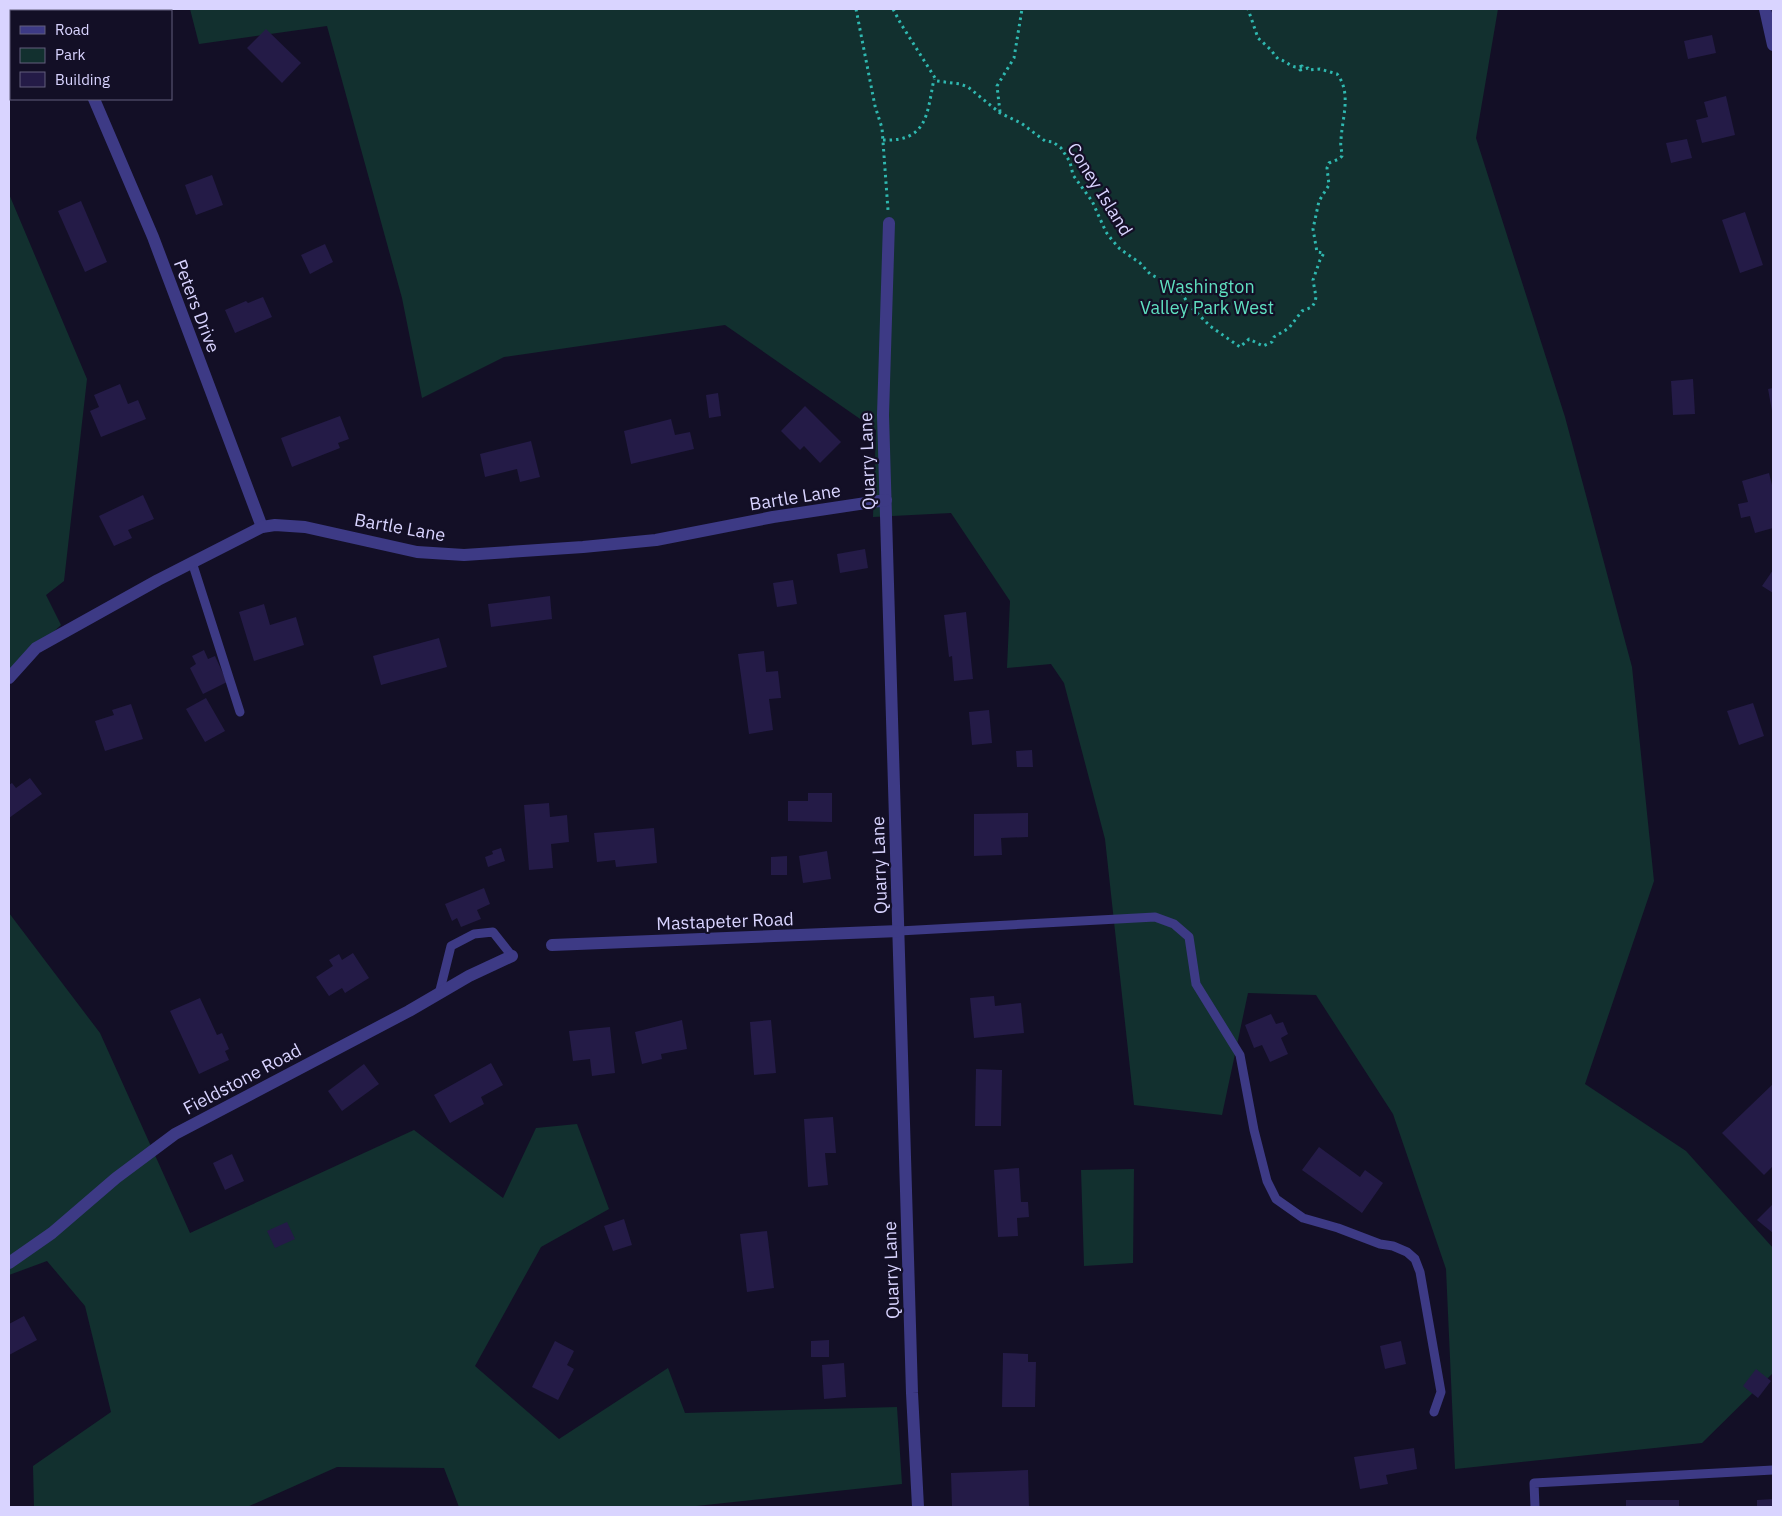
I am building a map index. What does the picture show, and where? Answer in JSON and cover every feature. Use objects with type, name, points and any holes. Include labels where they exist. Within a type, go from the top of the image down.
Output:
[{"type":"street","points":[[1765,9],[1771,24],[1773,45]]},
{"type":"street","name":"Peters Drive","points":[[94,100],[153,237],[262,527]]},
{"type":"street","name":"Quarry Lane","points":[[889,223],[883,415],[912,1384],[918,1507]]},
{"type":"street","name":"Bartle Lane","points":[[9,678],[36,648],[192,562],[262,527],[275,525],[305,527],[417,552],[464,555],[656,540],[773,518],[886,500]]},
{"type":"street","name":"Mastapeter Road","points":[[552,945],[899,931]]},
{"type":"street","name":"Fieldstone Road","points":[[9,1263],[52,1233],[116,1178],[175,1134],[440,994],[469,976],[512,956]]},
{"type":"lane","points":[[192,562],[240,712]]},
{"type":"lane","points":[[899,931],[1155,917],[1174,924],[1189,937],[1196,984],[1240,1055],[1254,1130],[1267,1180],[1276,1199],[1303,1218],[1338,1228],[1380,1244],[1393,1246],[1407,1252],[1415,1260],[1420,1272],[1441,1392],[1434,1412]]},
{"type":"lane","points":[[440,994],[451,946],[474,934],[493,932],[512,956]]},
{"type":"lane","points":[[1535,1507],[1534,1483],[1773,1470]]},
{"type":"path","points":[[856,9],[874,106],[882,128],[889,223]]},
{"type":"path","points":[[883,140],[900,140],[921,127],[928,114],[935,78],[893,9]]},
{"type":"path","points":[[1000,113],[996,86],[1014,58],[1022,9]]},
{"type":"path","name":"Coney Island","points":[[935,78],[968,87],[1000,113],[1021,123],[1045,141],[1052,142],[1062,148],[1070,162],[1073,175],[1092,201],[1106,232],[1120,249],[1140,263],[1150,274],[1181,292],[1190,305],[1210,326],[1240,347],[1249,339],[1260,346],[1272,342],[1274,337],[1289,328],[1302,311],[1312,307],[1315,302],[1313,280],[1324,253],[1317,252],[1313,229],[1319,201],[1328,185],[1327,168],[1329,163],[1342,156],[1341,137],[1346,107],[1343,84],[1337,74],[1320,69],[1310,68],[1309,70],[1308,68],[1300,70],[1302,66],[1298,68],[1293,67],[1284,60],[1278,59],[1258,38],[1248,9]]},
{"type":"green space","name":"Washington Valley Park West","points":[[190,9],[1498,9],[1476,138],[1565,417],[1632,667],[1654,881],[1585,1084],[1686,1151],[1773,1248],[1773,1373],[1702,1443],[1455,1469],[1446,1269],[1393,1114],[1316,995],[1248,993],[1222,1115],[1134,1105],[1105,839],[1064,683],[1051,664],[1007,668],[1010,601],[951,513],[873,517],[876,430],[725,325],[504,357],[422,398],[402,298],[327,26],[199,44]]},
{"type":"green space","points":[[9,194],[87,379],[64,581],[46,595],[61,625],[9,672]]},
{"type":"green space","points":[[9,913],[100,1033],[190,1233],[414,1130],[503,1198],[536,1128],[577,1124],[609,1209],[541,1247],[475,1366],[559,1439],[668,1368],[685,1413],[897,1407],[902,1484],[687,1507],[459,1507],[444,1468],[337,1467],[247,1507],[34,1507],[33,1466],[111,1412],[85,1306],[47,1261],[9,1275]]},
{"type":"green space","points":[[1134,1169],[1133,1263],[1084,1266],[1081,1170]]},
{"type":"building","points":[[131,9],[165,9],[164,10],[129,10]]},
{"type":"building","points":[[266,29],[301,63],[282,83],[247,48]]},
{"type":"building","points":[[1712,35],[1716,53],[1688,59],[1684,41]]},
{"type":"building","points":[[10,71],[9,97],[9,72]]},
{"type":"building","points":[[1726,96],[1735,135],[1702,143],[1696,120],[1708,117],[1704,102]]},
{"type":"building","points":[[1687,139],[1692,158],[1671,163],[1666,143]]},
{"type":"building","points":[[212,175],[223,205],[196,215],[185,185]]},
{"type":"building","points":[[81,201],[107,262],[85,272],[58,211]]},
{"type":"building","points":[[1745,212],[1763,265],[1740,273],[1722,220]]},
{"type":"building","points":[[325,244],[333,262],[310,274],[301,255]]},
{"type":"building","points":[[263,297],[272,317],[235,333],[225,310],[246,301],[248,303]]},
{"type":"building","points":[[1693,379],[1695,414],[1673,415],[1671,381]]},
{"type":"building","points":[[120,384],[128,404],[138,400],[146,419],[101,437],[90,411],[99,407],[94,395]]},
{"type":"building","points":[[1773,388],[1773,411],[1772,411],[1768,389]]},
{"type":"building","points":[[718,393],[721,416],[709,418],[706,395]]},
{"type":"building","points":[[805,406],[841,442],[820,463],[804,446],[800,450],[781,431]]},
{"type":"building","points":[[340,416],[349,439],[338,443],[340,448],[292,467],[281,438]]},
{"type":"building","points":[[671,419],[675,435],[690,432],[694,449],[631,464],[624,431]]},
{"type":"building","points":[[531,441],[540,477],[520,482],[517,469],[485,477],[480,454]]},
{"type":"building","points":[[1769,473],[1773,489],[1773,528],[1755,533],[1750,516],[1741,518],[1738,504],[1748,502],[1742,481]]},
{"type":"building","points":[[143,495],[154,519],[128,530],[132,538],[114,546],[99,516]]},
{"type":"building","points":[[865,549],[868,568],[840,573],[837,554]]},
{"type":"building","points":[[1773,570],[1773,593],[1762,586]]},
{"type":"building","points":[[793,580],[797,604],[777,607],[773,583]]},
{"type":"building","points":[[550,596],[552,619],[491,627],[488,604]]},
{"type":"building","points":[[264,604],[270,625],[296,617],[304,645],[254,661],[239,612]]},
{"type":"building","points":[[966,612],[973,679],[954,681],[952,656],[949,657],[944,615]]},
{"type":"building","points":[[439,638],[447,667],[381,685],[373,656]]},
{"type":"building","points":[[204,650],[208,659],[215,656],[227,682],[203,694],[190,668],[196,664],[192,656]]},
{"type":"building","points":[[764,651],[766,672],[778,671],[781,698],[769,699],[773,730],[749,734],[738,654]]},
{"type":"building","points":[[206,698],[225,731],[205,742],[186,709]]},
{"type":"building","points":[[1753,703],[1764,736],[1739,745],[1727,711]]},
{"type":"building","points":[[131,704],[143,739],[105,751],[95,721],[114,715],[112,710]]},
{"type":"building","points":[[989,710],[992,743],[972,745],[969,712]]},
{"type":"building","points":[[1032,750],[1033,767],[1017,767],[1016,751]]},
{"type":"building","points":[[30,778],[42,794],[9,818],[9,785],[12,783],[16,788]]},
{"type":"building","points":[[808,793],[832,793],[832,822],[788,821],[788,801],[808,801]]},
{"type":"building","points":[[549,803],[550,817],[567,815],[569,842],[551,844],[553,868],[529,870],[524,805]]},
{"type":"building","points":[[1028,813],[1028,837],[1001,838],[1002,855],[974,856],[974,814]]},
{"type":"building","points":[[654,828],[657,863],[616,867],[615,860],[597,862],[594,833]]},
{"type":"building","points":[[501,848],[505,861],[488,867],[485,857],[493,854],[492,851]]},
{"type":"building","points":[[827,851],[831,879],[803,883],[799,856]]},
{"type":"building","points":[[787,856],[787,875],[771,875],[771,857]]},
{"type":"building","points":[[484,888],[490,904],[477,910],[481,919],[461,927],[457,918],[452,921],[445,904]]},
{"type":"building","points":[[353,953],[369,978],[345,993],[342,988],[329,996],[316,977],[333,966],[329,960],[339,954],[342,960]]},
{"type":"building","points":[[994,996],[995,1006],[1021,1003],[1024,1033],[974,1038],[970,998]]},
{"type":"building","points":[[200,998],[217,1035],[222,1033],[229,1049],[225,1051],[229,1060],[199,1074],[170,1011]]},
{"type":"building","points":[[1271,1014],[1276,1024],[1283,1022],[1288,1034],[1281,1038],[1288,1054],[1270,1062],[1262,1045],[1254,1048],[1245,1025]]},
{"type":"building","points":[[682,1020],[687,1049],[661,1054],[662,1059],[642,1064],[635,1032]]},
{"type":"building","points":[[771,1020],[776,1073],[754,1075],[750,1022]]},
{"type":"building","points":[[610,1027],[615,1073],[592,1076],[590,1059],[573,1061],[569,1031]]},
{"type":"building","points":[[491,1063],[503,1085],[481,1097],[484,1104],[450,1123],[434,1095]]},
{"type":"building","points":[[364,1064],[379,1084],[342,1111],[328,1091]]},
{"type":"building","points":[[976,1069],[1002,1070],[1001,1126],[975,1126]]},
{"type":"building","points":[[1773,1084],[1773,1166],[1764,1175],[1722,1133]]},
{"type":"building","points":[[833,1117],[836,1153],[825,1153],[828,1185],[808,1187],[804,1119]]},
{"type":"building","points":[[1319,1147],[1360,1177],[1365,1170],[1383,1183],[1362,1213],[1302,1170]]},
{"type":"building","points":[[232,1154],[244,1181],[225,1190],[213,1163]]},
{"type":"building","points":[[1019,1168],[1021,1202],[1028,1202],[1029,1217],[1017,1218],[1018,1236],[998,1237],[994,1170]]},
{"type":"building","points":[[1773,1204],[1773,1233],[1757,1220]]},
{"type":"building","points":[[624,1219],[632,1245],[613,1251],[604,1226]]},
{"type":"building","points":[[287,1222],[295,1239],[275,1248],[267,1231]]},
{"type":"building","points":[[767,1231],[774,1288],[747,1292],[740,1234]]},
{"type":"building","points":[[24,1316],[37,1340],[9,1355],[9,1324]]},
{"type":"building","points":[[829,1340],[829,1357],[811,1357],[811,1341]]},
{"type":"building","points":[[555,1341],[574,1351],[567,1365],[574,1369],[558,1400],[532,1387]]},
{"type":"building","points":[[1401,1341],[1406,1364],[1385,1369],[1380,1346]]},
{"type":"building","points":[[1003,1353],[1028,1354],[1028,1362],[1036,1362],[1035,1407],[1002,1407]]},
{"type":"building","points":[[844,1363],[846,1397],[824,1399],[822,1365]]},
{"type":"building","points":[[1756,1369],[1771,1381],[1758,1398],[1743,1386]]},
{"type":"building","points":[[1414,1448],[1417,1469],[1386,1475],[1388,1484],[1360,1489],[1354,1457]]},
{"type":"building","points":[[1028,1470],[1029,1507],[952,1507],[951,1473]]},
{"type":"building","points":[[1773,1499],[1773,1507],[1757,1507],[1757,1500]]},
{"type":"building","points":[[1626,1500],[1679,1500],[1679,1507],[1626,1507]]}]
